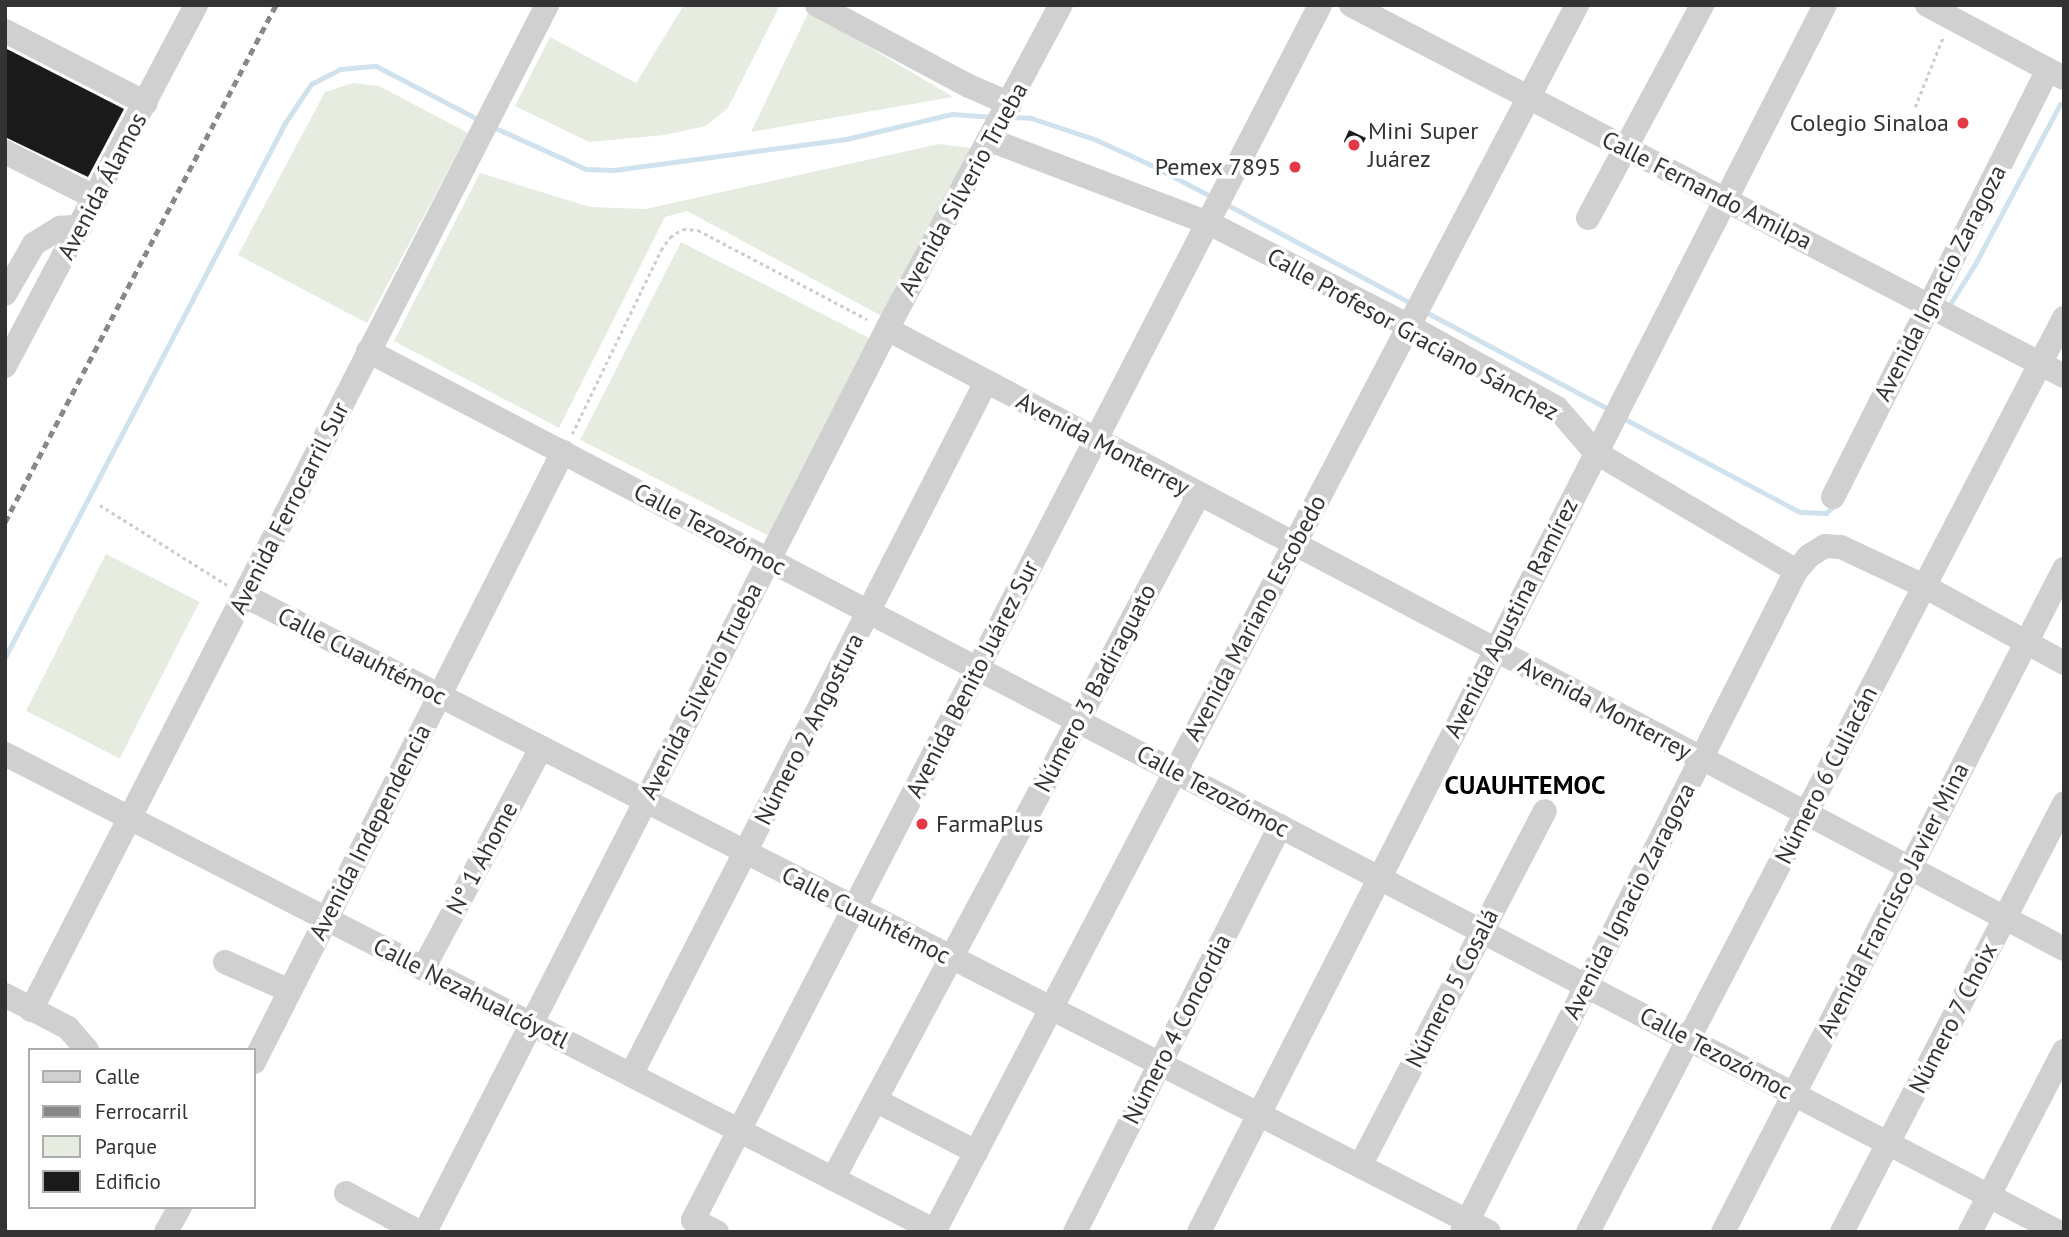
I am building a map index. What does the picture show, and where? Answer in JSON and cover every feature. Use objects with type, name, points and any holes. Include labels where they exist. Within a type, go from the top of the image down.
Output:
[{"type":"street","name":"Avenida Ferrocarril Sur","points":[[31,1010],[547,5]]},
{"type":"street","points":[[817,5],[969,86],[1010,104]]},
{"type":"street","name":"Avenida Silverio Trueba","points":[[425,1232],[887,329],[1061,5]]},
{"type":"street","name":"Avenida Benito Juárez Sur","points":[[688,1228],[1320,5]]},
{"type":"street","name":"Calle Fernando Amilpa","points":[[1350,5],[2064,376]]},
{"type":"street","name":"Avenida Mariano Escobedo","points":[[935,1231],[1577,5]]},
{"type":"street","points":[[1588,218],[1702,5]]},
{"type":"street","name":"Avenida Agustina Ramírez","points":[[1199,1232],[1825,5]]},
{"type":"street","points":[[1927,5],[1954,12],[2058,70]]},
{"type":"street","name":"Avenida Álamos","points":[[5,366],[146,103],[188,8]]},
{"type":"street","points":[[5,31],[146,103]]},
{"type":"street","name":"Avenida Ignacio Zaragoza","points":[[1833,498],[1928,305],[2058,70]]},
{"type":"street","name":"Calle Profesor Graciano Sánchez","points":[[990,140],[1212,218],[1557,408],[1598,446],[1796,571]]},
{"type":"street","points":[[5,152],[96,198]]},
{"type":"street","points":[[5,293],[34,244],[60,228],[81,226]]},
{"type":"street","name":"Número 6 Culiacán","points":[[1588,1232],[2064,318]]},
{"type":"street","name":"Avenida Monterrey","points":[[887,329],[2064,949]]},
{"type":"street","name":"Calle Tezozómoc","points":[[368,351],[2058,1232]]},
{"type":"street","name":"Número 2 Angostura","points":[[631,1075],[986,382]]},
{"type":"street","name":"Avenida Independencia","points":[[256,1058],[563,452]]},
{"type":"street","name":"Número 3 Badiraguato","points":[[833,1179],[1199,494]]},
{"type":"street","points":[[1796,571],[1809,556],[1825,546],[1841,547],[1924,586],[2064,663]]},
{"type":"street","name":"Avenida Francisco Javier Mina","points":[[1723,1232],[2064,569]]},
{"type":"street","name":"Avenida Ignacio Zaragoza","points":[[1473,1228],[1586,985],[1796,571]]},
{"type":"street","name":"Calle Cuauhtémoc","points":[[245,596],[1360,1166],[1473,1228]]},
{"type":"street","name":"N° 1 Ahome","points":[[423,969],[541,748]]},
{"type":"street","name":"Calle Nezahualcóyotl","points":[[5,754],[935,1231]]},
{"type":"street","name":"Número 7 Choix","points":[[1842,1232],[2064,803]]},
{"type":"street","name":"Número 5 Cosalá","points":[[1360,1166],[1545,811]]},
{"type":"street","name":"Número 4 Concordia","points":[[1075,1232],[1280,825]]},
{"type":"street","points":[[225,962],[290,990]]},
{"type":"street","points":[[5,995],[68,1028],[85,1048]]},
{"type":"street","points":[[1970,1232],[2064,1051]]},
{"type":"street","points":[[875,1100],[976,1152]]},
{"type":"street","points":[[346,1193],[419,1232]]},
{"type":"street","points":[[688,1228],[717,1232]]},
{"type":"path","points":[[1915,107],[1954,12]]},
{"type":"path","points":[[563,452],[661,250],[670,237],[683,229],[698,230],[887,329]]},
{"type":"path","points":[[100,505],[245,596]]},
{"type":"green space","points":[[684,5],[780,5],[728,108],[706,126],[664,135],[589,142],[515,106],[550,37],[636,83]]},
{"type":"green space","points":[[809,11],[953,97],[751,132]]},
{"type":"green space","points":[[353,83],[379,86],[468,133],[367,323],[238,255],[325,92]]},
{"type":"green space","points":[[939,144],[988,150],[889,320],[687,211],[665,217],[559,428],[394,341],[480,173],[590,207],[645,209]]},
{"type":"green space","points":[[681,242],[874,341],[774,538],[580,440]]},
{"type":"green space","points":[[106,554],[200,602],[120,758],[26,711]]},
{"type":"building","points":[[5,48],[124,109],[88,177],[5,137]]},
{"type":"building","name":"Mini Super Juárez","points":[[1349,130],[1366,138],[1357,154],[1347,149],[1344,141]]},
{"type":"waterway","points":[[5,657],[285,123],[311,84],[340,69],[376,66],[481,121]]},
{"type":"waterway","points":[[1947,309],[1975,264],[2060,104]]},
{"type":"waterway","points":[[493,127],[586,169],[614,170],[846,139],[952,114],[994,117]]},
{"type":"waterway","points":[[1008,117],[1031,118],[1094,139],[1212,197]]},
{"type":"waterway","points":[[1224,203],[1412,304]]},
{"type":"waterway","points":[[1424,311],[1610,410]]},
{"type":"waterway","points":[[1621,417],[1800,512],[1826,513],[1836,504]]},
{"type":"railway","points":[[5,522],[276,5]]},
{"type":"place","name":"Colegio Sinaloa","points":[[1963,123]]},
{"type":"place","name":"Mini Super Juárez","points":[[1354,145]]},
{"type":"place","name":"Pemex 7895","points":[[1295,167]]},
{"type":"place","name":"FarmaPlus","points":[[922,824]]},
{"type":"district","name":"CUAUHTEMOC","points":[[1525,785]]}]
